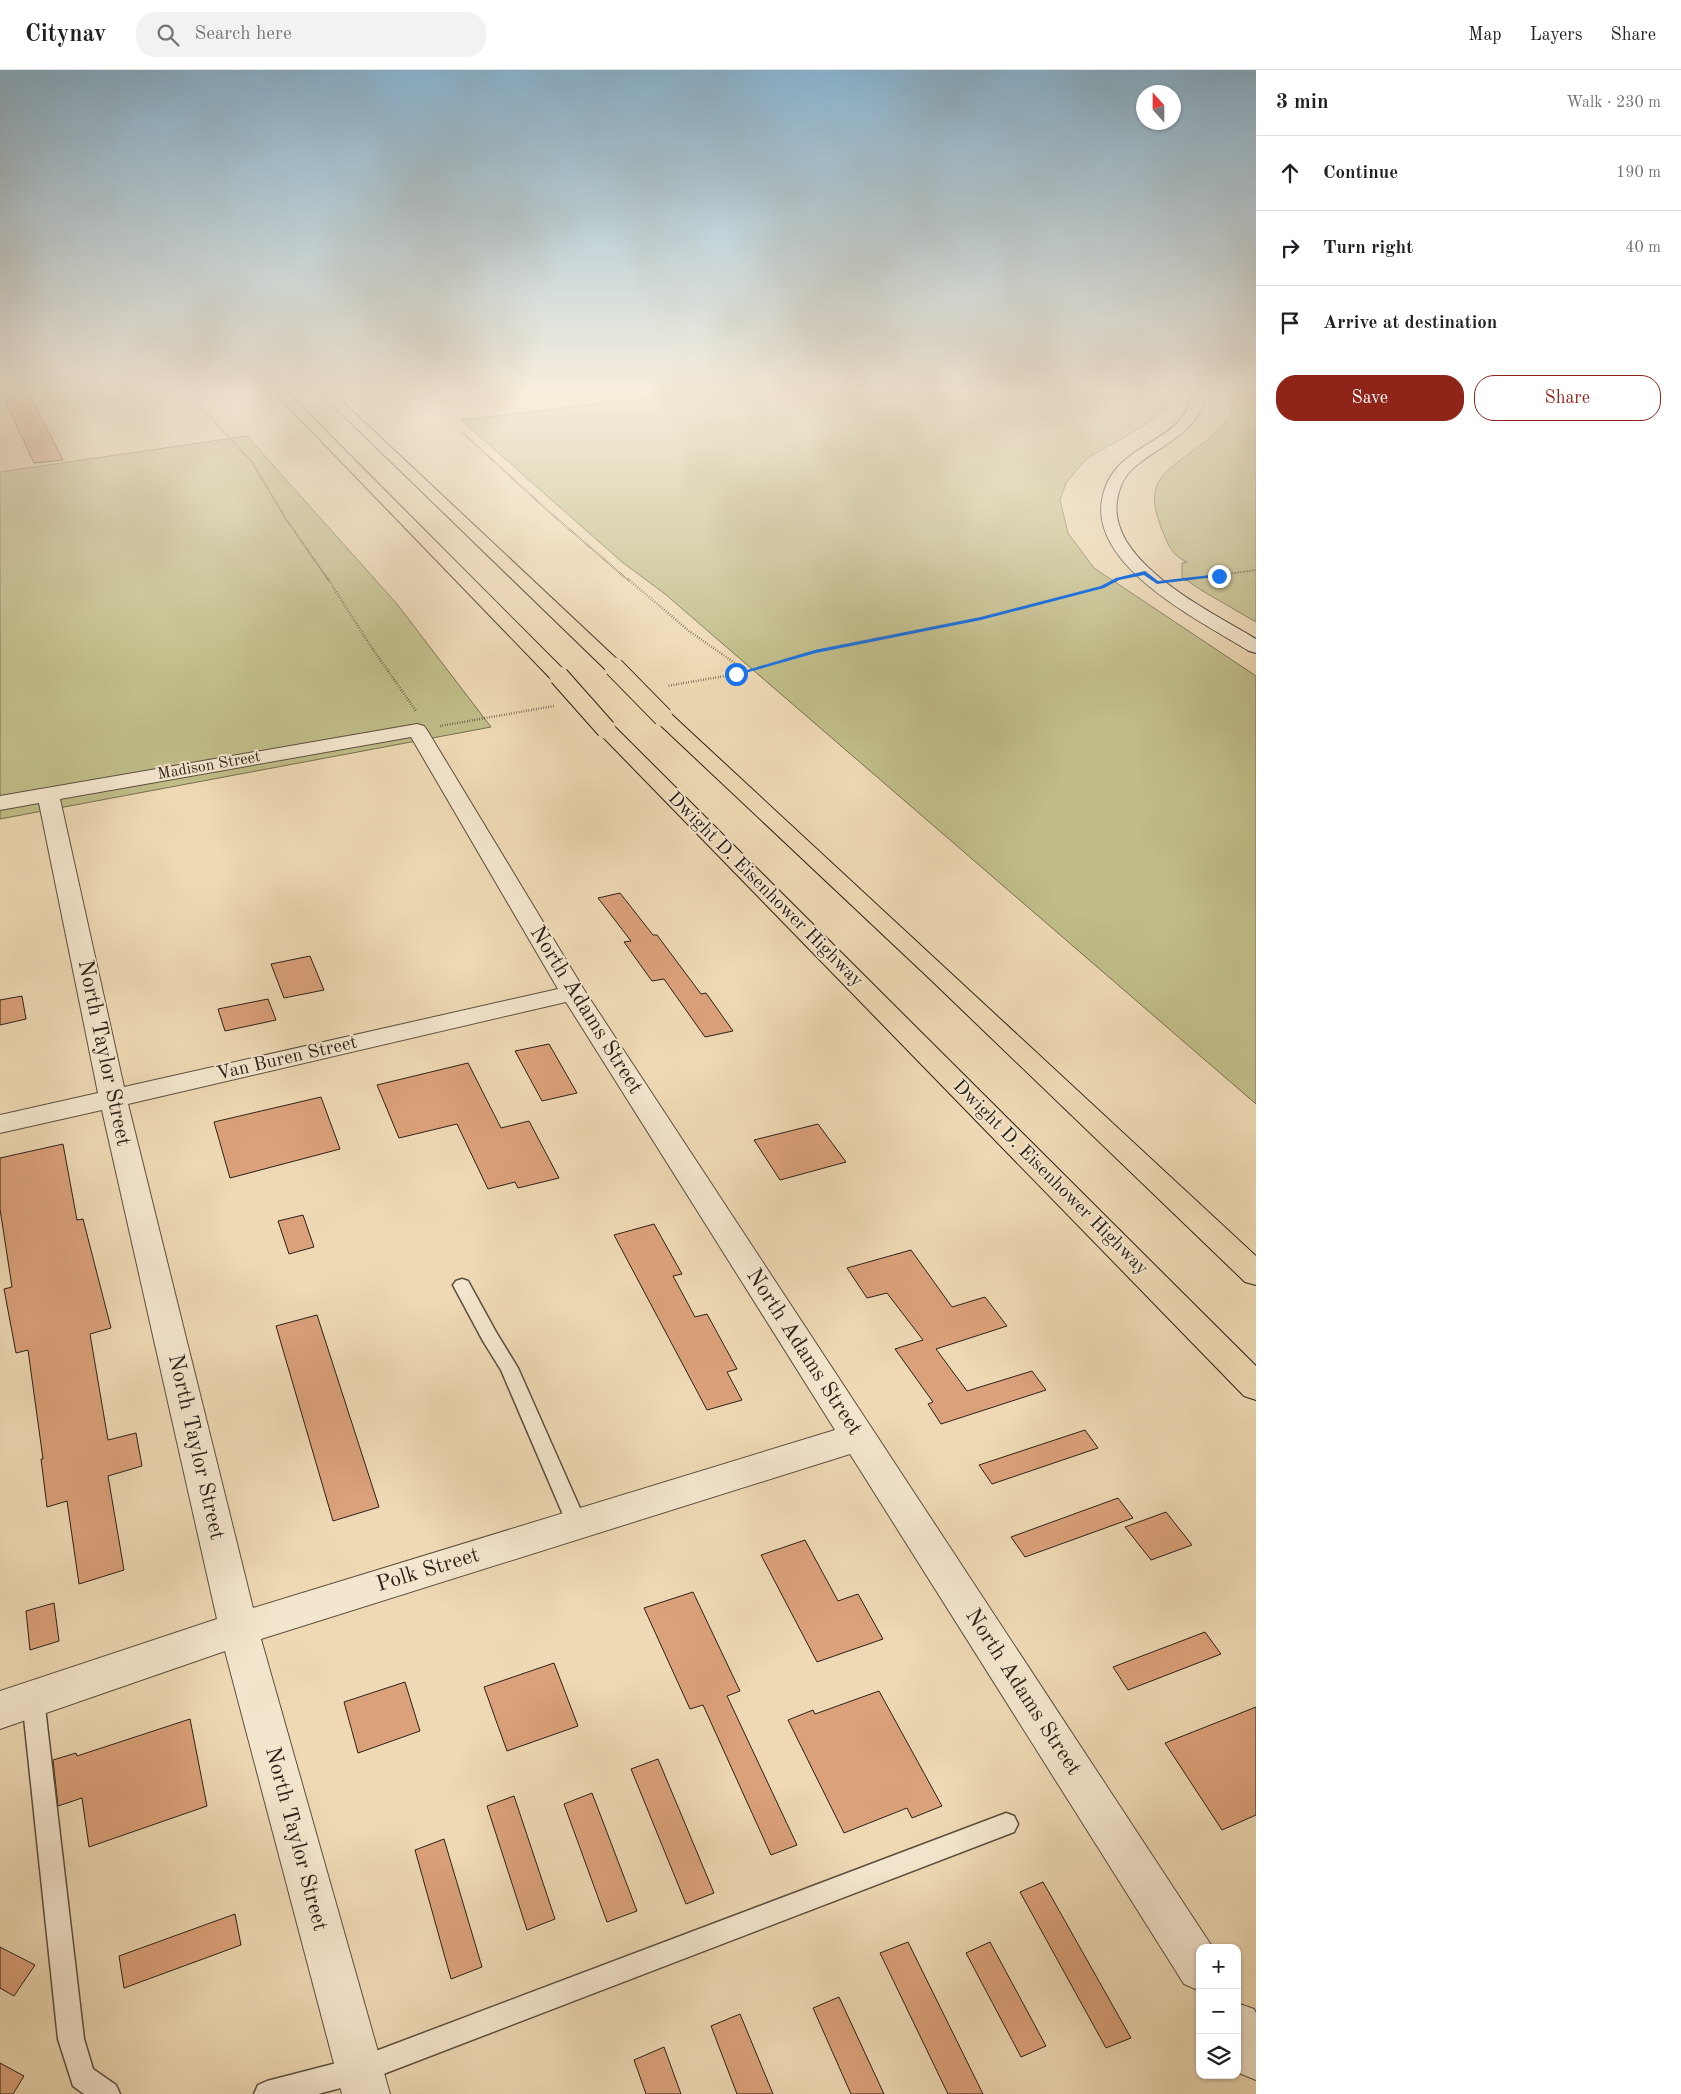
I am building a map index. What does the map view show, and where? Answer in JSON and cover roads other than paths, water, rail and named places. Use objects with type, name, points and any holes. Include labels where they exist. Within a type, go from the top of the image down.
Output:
[{"type":"highway","name":"Dwight D. Eisenhower Highway","points":[[371,484],[559,676],[606,729],[1256,1387]]},
{"type":"highway","points":[[422,484],[664,717],[932,967],[1256,1274]]},
{"type":"street","points":[[1114,484],[1110,493],[1107,509],[1110,526],[1118,543],[1129,558],[1151,578],[1256,647]]},
{"type":"street","name":"Madison Street","points":[[0,803],[417,721]]},
{"type":"street","name":"North Adams Street","points":[[417,721],[573,993],[1196,1962]]},
{"type":"street","name":"North Taylor Street","points":[[48,795],[113,1098],[239,1628],[363,2082]]},
{"type":"street","name":"Van Buren Street","points":[[0,1124],[573,993]]},
{"type":"street","name":"Polk Street","points":[[16,1704],[239,1628],[859,1437]]},
{"type":"street","points":[[1241,2032],[1256,2056]]},
{"type":"lane","points":[[462,1285],[489,1336],[509,1368],[577,1524]]},
{"type":"lane","points":[[16,1704],[71,2039],[82,2077],[107,2094]]},
{"type":"lane","points":[[267,2094],[363,2082],[1006,1824]]}]
